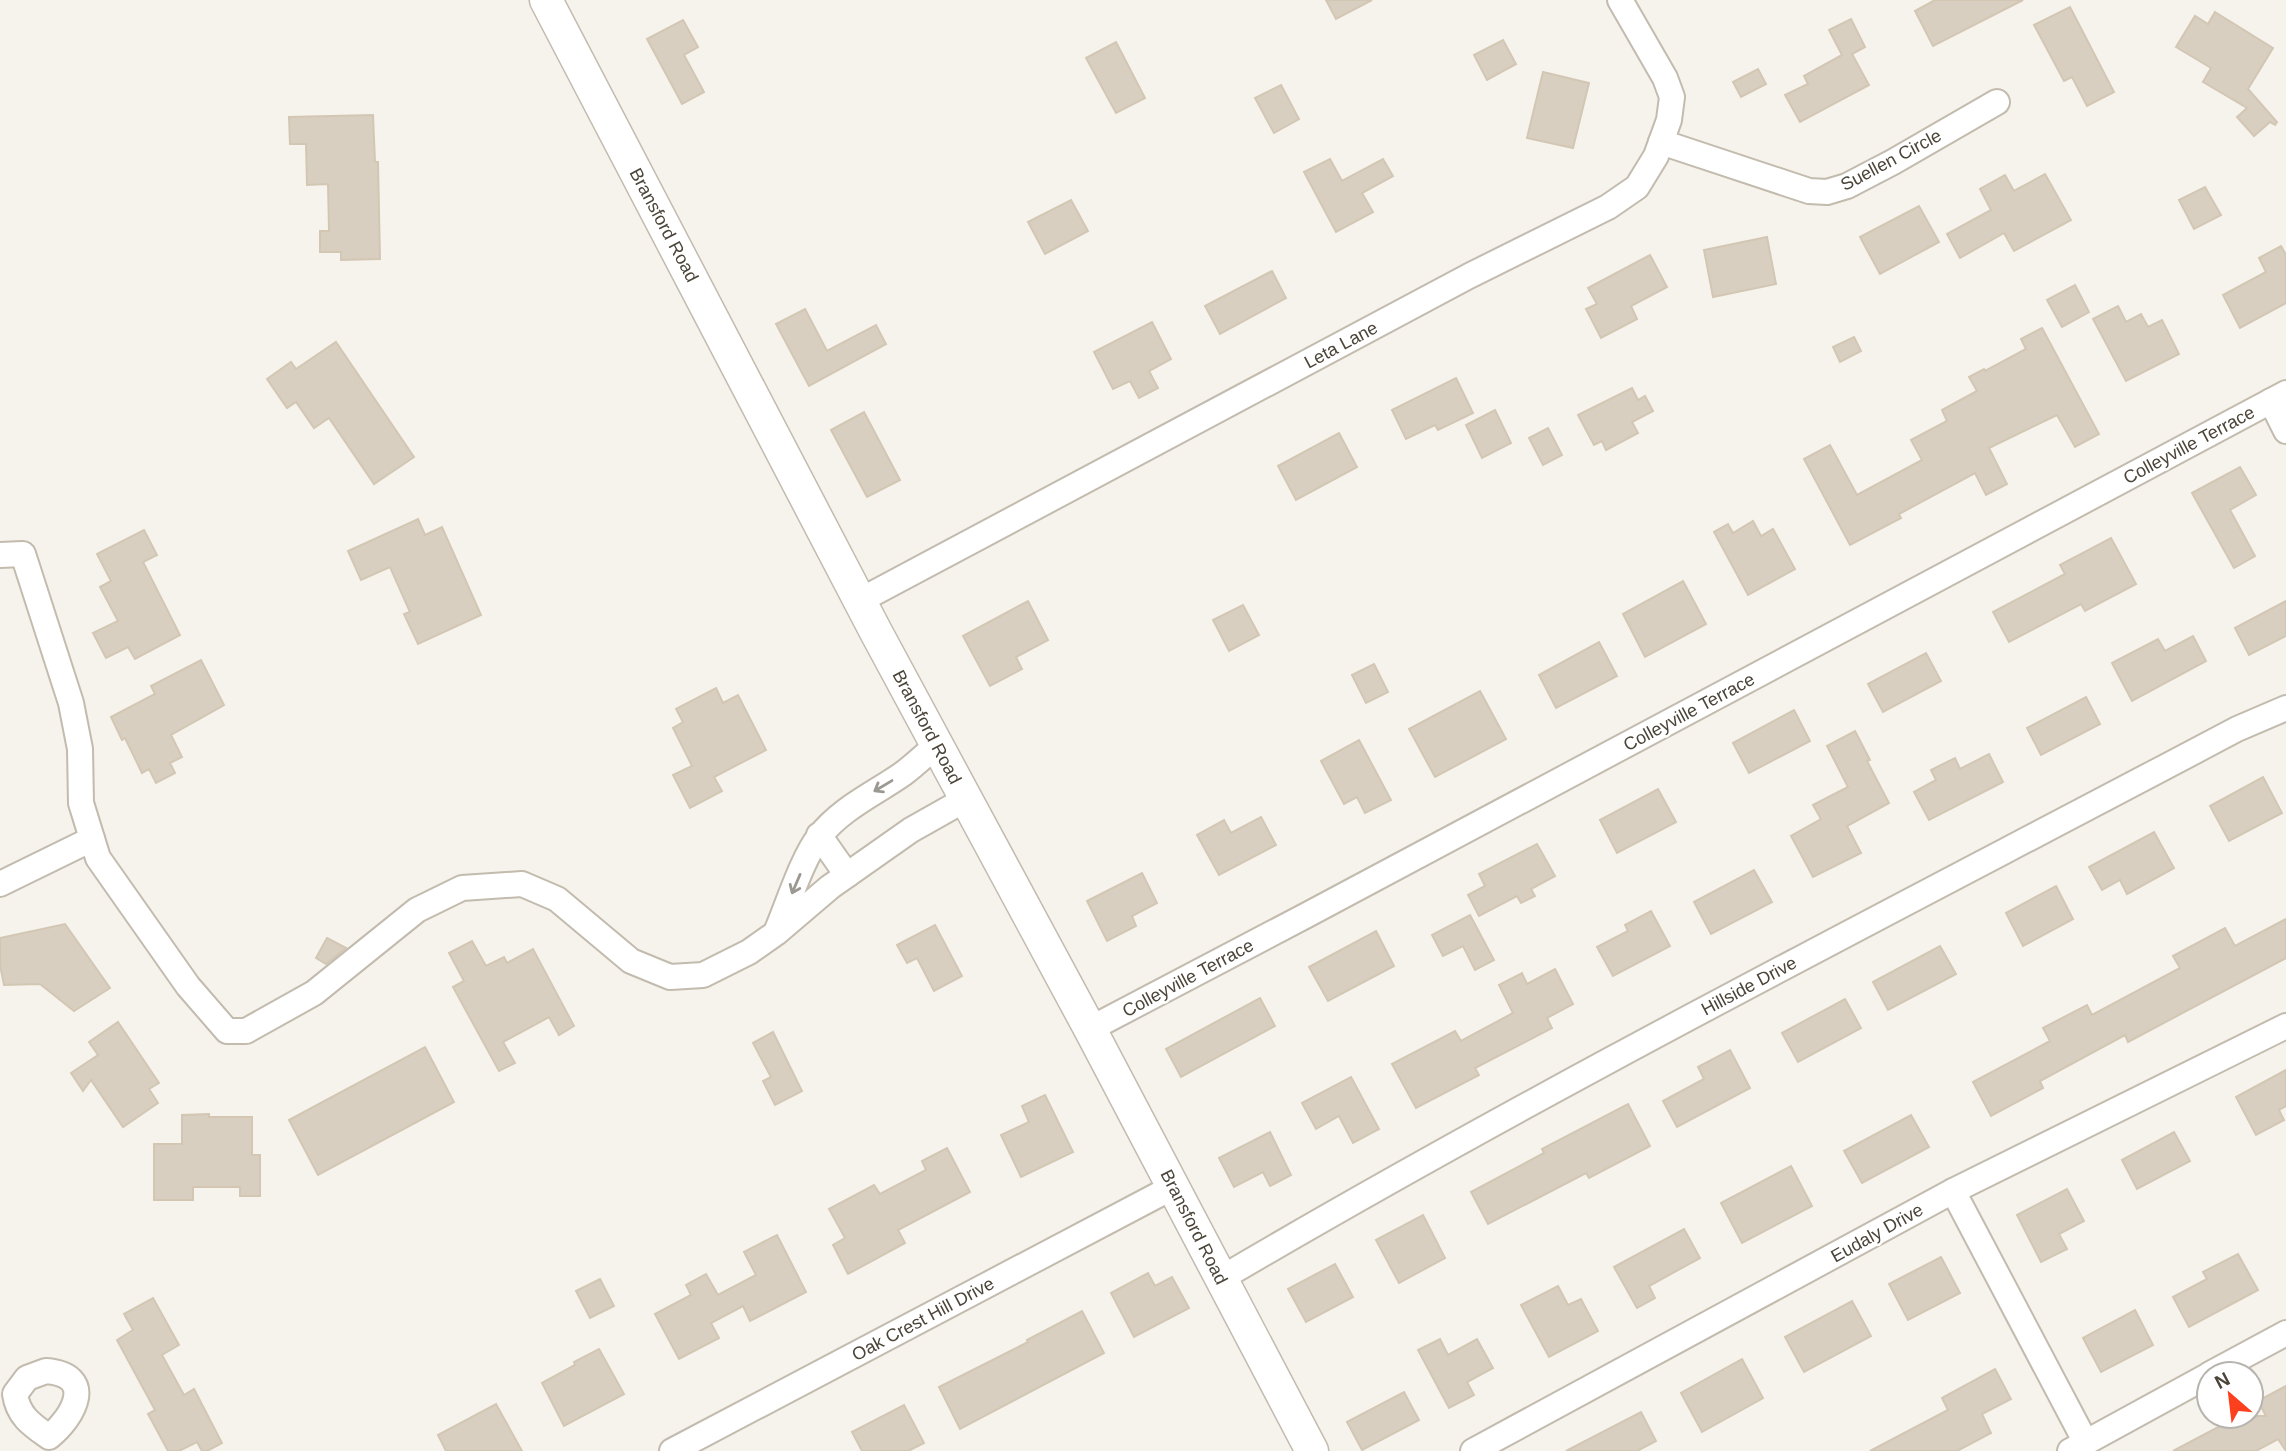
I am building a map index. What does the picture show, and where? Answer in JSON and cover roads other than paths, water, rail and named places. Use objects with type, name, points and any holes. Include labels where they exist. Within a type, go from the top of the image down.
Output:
[{"type":"street","name":"Leta Lane","points":[[861,600],[1469,276],[1608,207],[1636,187],[1656,156],[1669,120],[1672,97],[1665,78],[1620,0]]},
{"type":"street","name":"Bransford Road","points":[[552,2],[861,600],[1312,1451]]},
{"type":"street","name":"Suellen Circle","points":[[1661,142],[1809,191],[1827,192],[1847,186],[1893,162],[1997,102]]},
{"type":"street","points":[[2278,397],[2286,431]]},
{"type":"street","name":"Colleyville Terrace","points":[[1090,1029],[2278,397]]},
{"type":"street","points":[[0,555],[23,554],[56,653],[71,703],[80,749],[81,803],[98,858],[188,986],[227,1031],[246,1031],[314,993],[416,910],[462,888],[522,884],[557,899],[631,961],[670,977],[703,975],[749,952],[847,875],[911,830],[966,799]]},
{"type":"street","name":"Hillside Drive","points":[[1220,1279],[1373,1189],[1585,1073],[2237,729],[2286,708]]},
{"type":"street","points":[[776,933],[820,835],[871,793],[905,773],[937,744]]},
{"type":"street","points":[[820,835],[847,875]]},
{"type":"street","points":[[0,884],[92,839]]},
{"type":"street","name":"Eudaly Drive","points":[[1473,1451],[1952,1191],[2286,1026]]},
{"type":"street","name":"Oak Crest Hill Drive","points":[[672,1451],[1173,1187]]},
{"type":"street","points":[[1952,1191],[2078,1446],[2195,1382]]},
{"type":"street","points":[[2236,1360],[2286,1333]]}]
